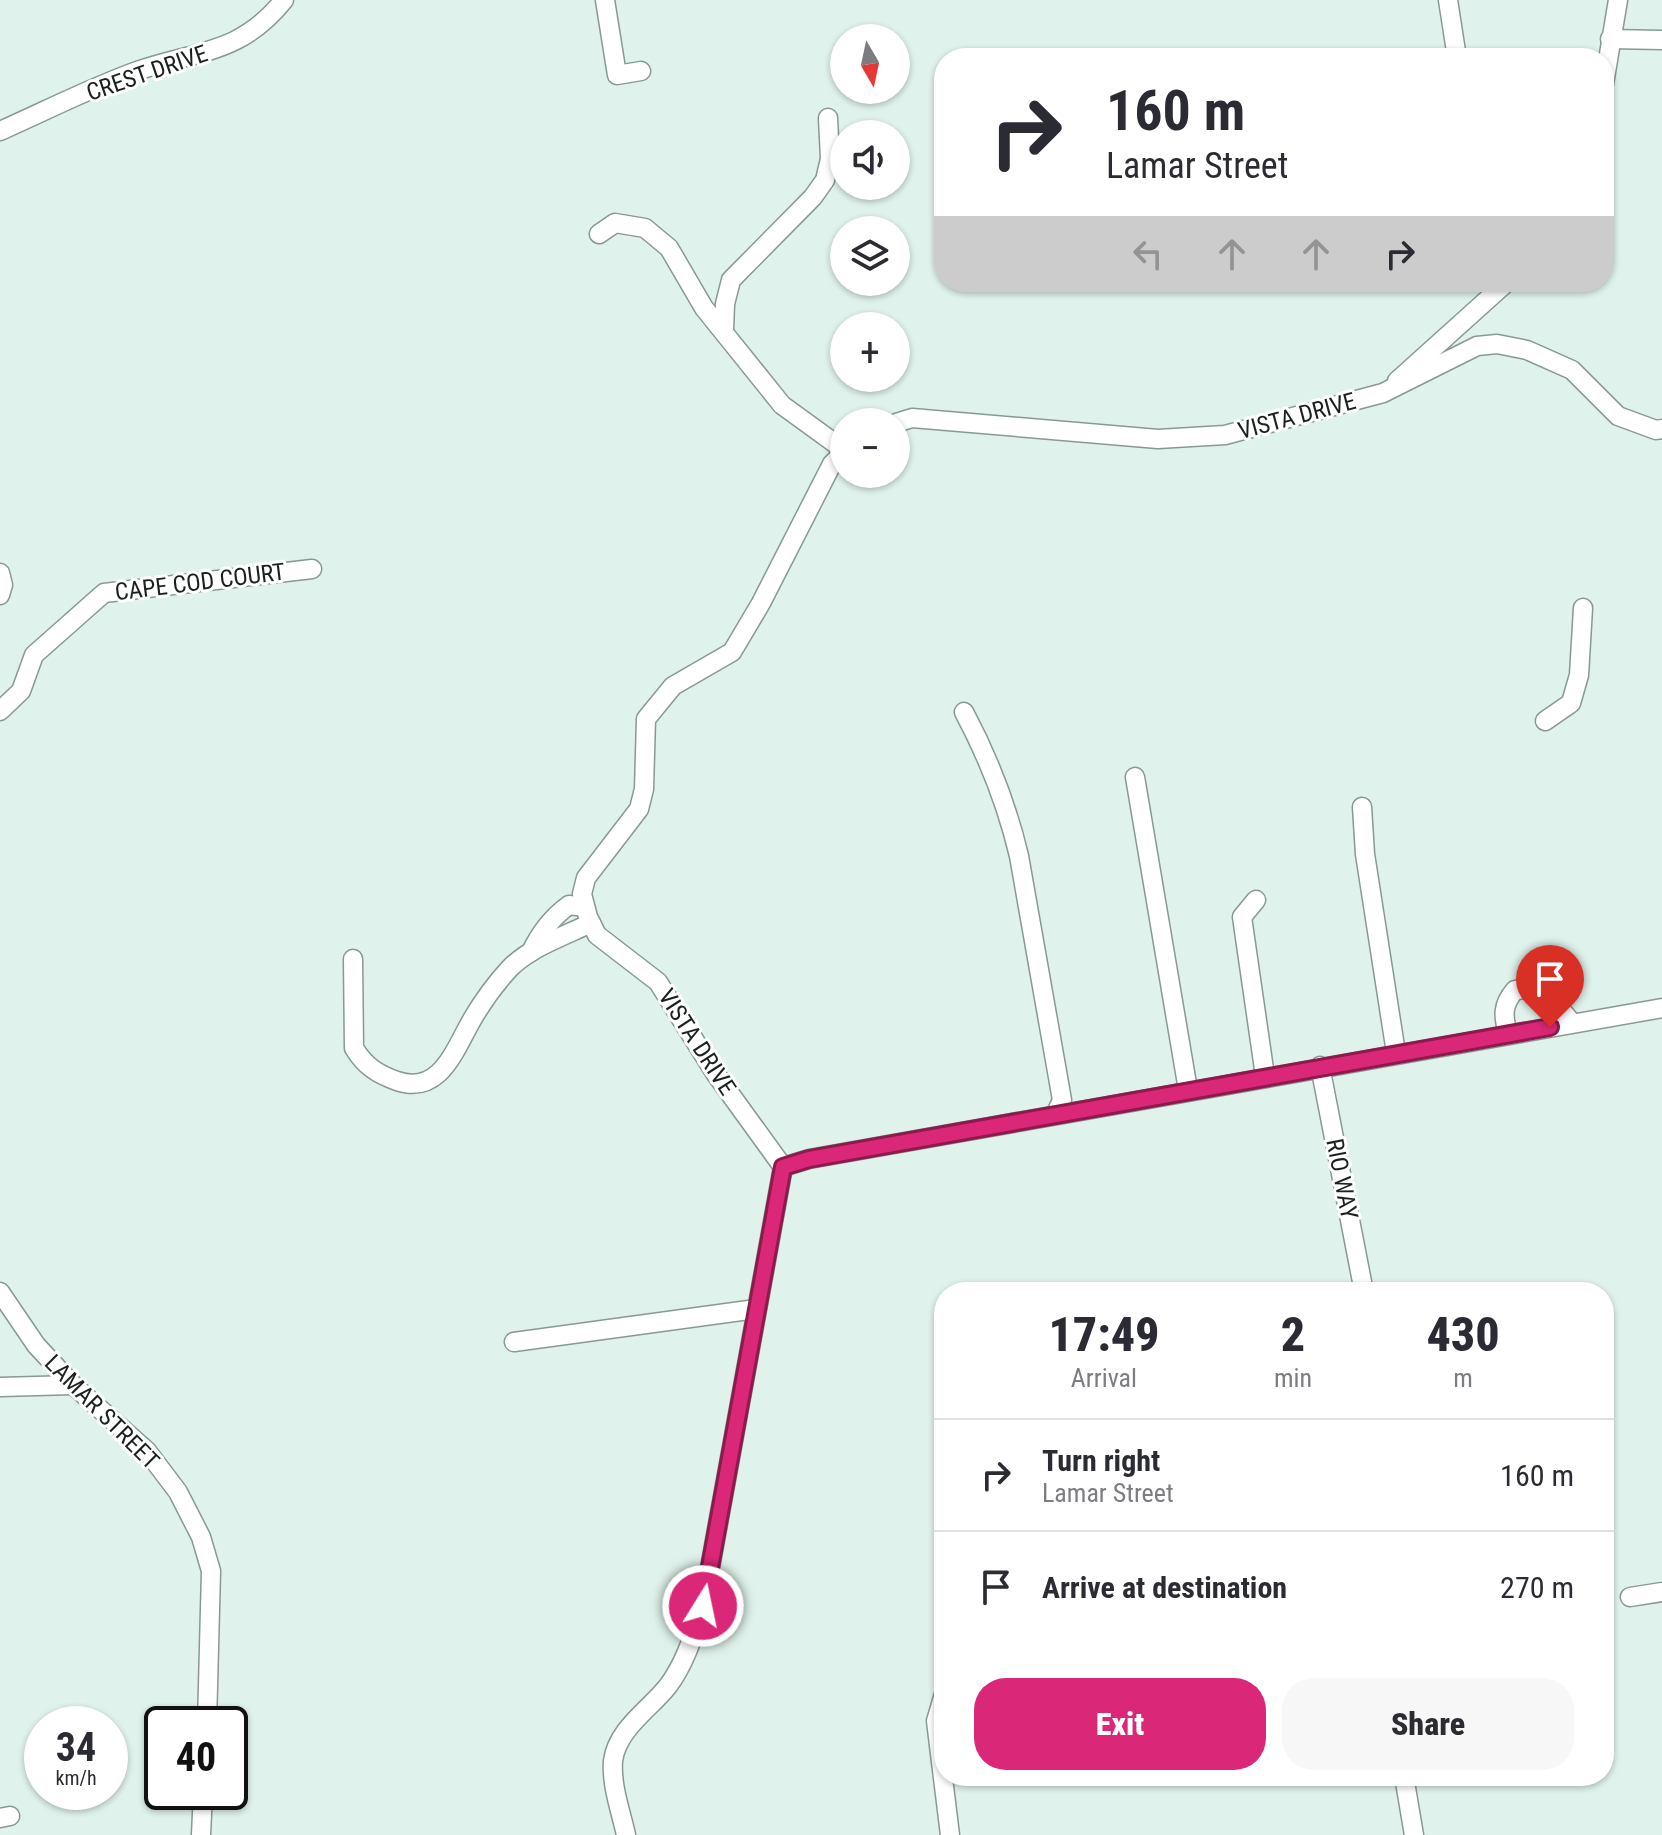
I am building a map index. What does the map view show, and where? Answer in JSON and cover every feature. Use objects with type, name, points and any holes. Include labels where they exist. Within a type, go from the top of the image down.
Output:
[{"type":"street","name":"CREST DRIVE","points":[[0,131],[137,71],[230,45],[256,30],[284,0]]},
{"type":"street","points":[[605,0],[617,75],[641,71]]},
{"type":"street","points":[[1448,0],[1455,48]]},
{"type":"street","points":[[1609,48],[1618,0]]},
{"type":"street","points":[[1610,39],[1662,40]]},
{"type":"street","points":[[724,330],[725,304],[731,280],[813,197],[825,180],[830,159],[828,118]]},
{"type":"street","points":[[599,234],[615,223],[645,228],[656,236],[669,248],[704,308],[782,405],[830,441]]},
{"type":"street","points":[[1383,393],[1496,292]]},
{"type":"street","name":"VISTA DRIVE","points":[[910,419],[1158,439],[1225,435],[1383,393],[1477,346],[1497,344],[1527,350],[1572,370],[1618,416],[1656,430],[1662,429]]},
{"type":"street","points":[[588,915],[582,894],[586,878],[639,809],[644,789],[646,719],[673,686],[732,652],[761,603],[830,468]]},
{"type":"street","name":"CAPE COD COURT","points":[[0,711],[21,691],[34,655],[104,593],[312,569]]},
{"type":"street","points":[[0,573],[3,585],[0,595]]},
{"type":"street","points":[[1545,721],[1571,703],[1579,675],[1583,608]]},
{"type":"street","points":[[964,712],[988,758],[1010,818],[1019,856],[1062,1100],[1056,1113]]},
{"type":"street","points":[[1135,777],[1188,1090]]},
{"type":"street","points":[[1362,807],[1365,854],[1396,1053]]},
{"type":"street","points":[[1256,900],[1242,917],[1265,1076]]},
{"type":"street","points":[[531,952],[539,934],[569,905],[588,915]]},
{"type":"street","points":[[353,959],[354,1048],[378,1074],[409,1085],[426,1082],[437,1076],[451,1059],[474,1015],[508,971],[588,915]]},
{"type":"street","name":"VISTA DRIVE","points":[[588,915],[597,935],[658,982],[715,1073],[783,1167]]},
{"type":"street","points":[[1508,1034],[1504,1019],[1505,1002],[1515,990],[1535,988],[1552,999],[1572,1023]]},
{"type":"street","points":[[626,1835],[615,1789],[613,1762],[621,1740],[636,1719],[668,1685],[692,1640],[703,1606],[783,1167],[809,1159],[1056,1113],[1662,1008]]},
{"type":"street","name":"RIO WAY","points":[[1320,1066],[1362,1282]]},
{"type":"street","name":"LAMAR STREET","points":[[0,1292],[36,1345],[73,1385],[147,1451],[178,1492],[201,1537],[211,1571],[207,1706]]},
{"type":"street","points":[[514,1342],[756,1309]]},
{"type":"street","points":[[0,1387],[73,1385]]},
{"type":"street","points":[[1630,1597],[1662,1592]]},
{"type":"street","points":[[944,1786],[950,1835]]},
{"type":"street","points":[[1406,1786],[1414,1835]]},
{"type":"street","points":[[201,1835],[202,1810]]},
{"type":"route","points":[[703,1606],[783,1167],[809,1159],[1056,1113],[1550,1027]]}]
